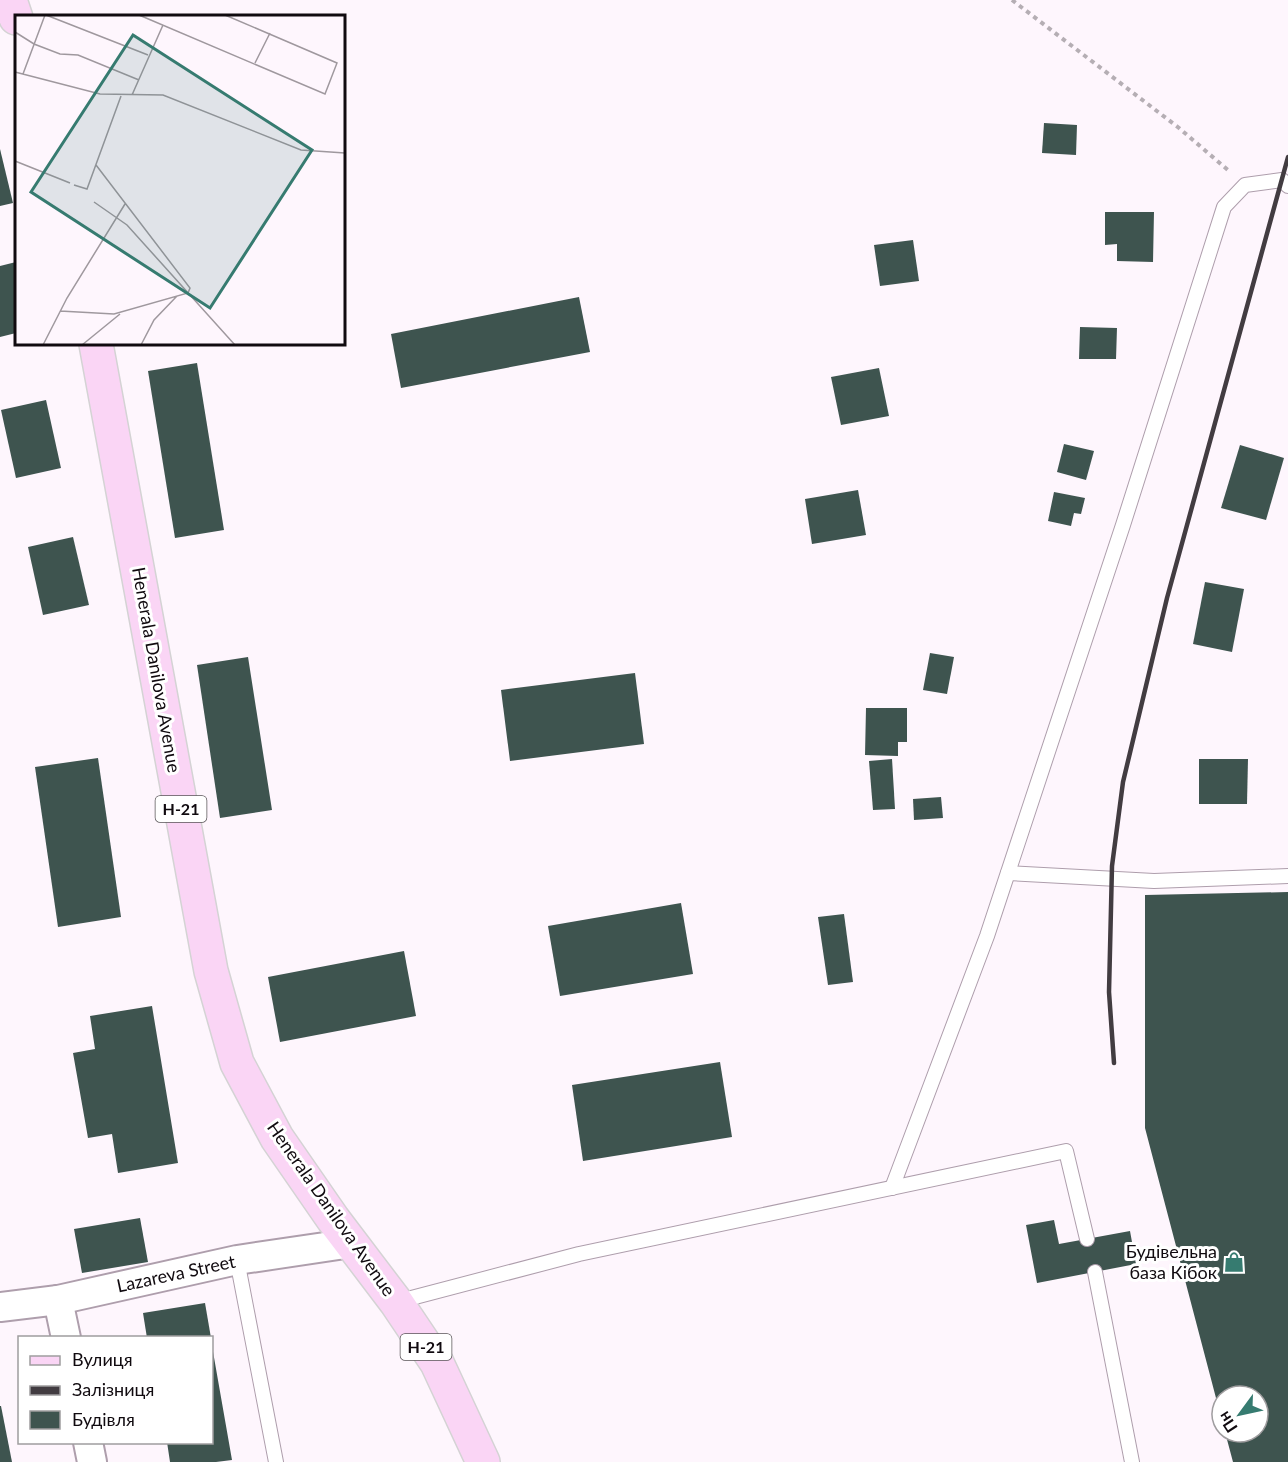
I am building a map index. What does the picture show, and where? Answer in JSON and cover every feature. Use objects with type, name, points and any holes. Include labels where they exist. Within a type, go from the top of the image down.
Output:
[{"type":"main road","points":[[10,0],[15,15]]},
{"type":"main road","name":"Henerala Danilova Avenue","points":[[96,345],[211,971],[237,1063],[277,1138],[396,1302],[437,1363],[483,1462]]},
{"type":"street","name":"Lazareva Street","points":[[0,1307],[58,1300],[237,1260],[352,1243]]},
{"type":"street","points":[[58,1300],[66,1336]]},
{"type":"street","points":[[88,1444],[92,1462]]},
{"type":"lane","points":[[892,1188],[987,936],[1123,525],[1224,207],[1245,185],[1285,183]]},
{"type":"lane","points":[[1008,873],[1154,880],[1288,876]]},
{"type":"lane","points":[[396,1302],[579,1254],[1066,1151],[1087,1239]]},
{"type":"lane","points":[[237,1260],[276,1462]]},
{"type":"lane","points":[[1095,1272],[1132,1462]]},
{"type":"path","points":[[1012,0],[1179,128],[1245,185]]},
{"type":"building","points":[[1044,123],[1077,125],[1076,155],[1042,153]]},
{"type":"building","points":[[0,149],[13,203],[0,206]]},
{"type":"building","points":[[1105,212],[1154,212],[1153,262],[1117,261],[1117,244],[1105,245]]},
{"type":"building","points":[[913,240],[919,281],[880,286],[874,245]]},
{"type":"building","points":[[15,262],[15,333],[0,337],[0,266]]},
{"type":"building","points":[[579,297],[590,352],[401,388],[391,334]]},
{"type":"building","points":[[1080,327],[1117,328],[1116,359],[1079,359]]},
{"type":"building","points":[[197,363],[224,530],[175,538],[148,371]]},
{"type":"building","points":[[879,368],[889,416],[841,425],[831,377]]},
{"type":"building","points":[[46,400],[61,468],[16,478],[1,410]]},
{"type":"building","points":[[1064,444],[1094,451],[1086,480],[1057,472]]},
{"type":"building","points":[[1240,445],[1284,458],[1266,520],[1221,508]]},
{"type":"building","points":[[858,490],[866,535],[812,544],[805,499]]},
{"type":"building","points":[[1054,492],[1085,498],[1081,514],[1074,513],[1071,526],[1048,521]]},
{"type":"building","points":[[73,537],[89,605],[43,615],[28,547]]},
{"type":"building","points":[[1205,582],[1244,589],[1232,652],[1193,644]]},
{"type":"building","points":[[930,653],[954,657],[947,694],[923,690]]},
{"type":"building","points":[[248,657],[272,810],[220,818],[197,665]]},
{"type":"building","points":[[635,673],[644,744],[510,761],[501,690]]},
{"type":"building","points":[[866,708],[907,708],[907,742],[898,742],[898,756],[865,755]]},
{"type":"building","points":[[98,758],[121,917],[58,927],[35,767]]},
{"type":"building","points":[[892,759],[895,809],[873,810],[869,761]]},
{"type":"building","points":[[1199,759],[1248,759],[1247,804],[1199,804]]},
{"type":"building","points":[[941,797],[943,818],[914,820],[913,799]]},
{"type":"building","name":"Будівельна база Кібок","points":[[1288,892],[1288,1462],[1233,1462],[1228,1444],[1270,1444],[1270,1384],[1212,1384],[1145,1128],[1145,895]]},
{"type":"building","points":[[681,903],[693,974],[560,996],[548,926]]},
{"type":"building","points":[[844,914],[853,982],[828,985],[818,917]]},
{"type":"building","points":[[404,951],[416,1016],[280,1042],[268,977]]},
{"type":"building","points":[[152,1006],[178,1163],[118,1173],[112,1134],[88,1138],[73,1053],[95,1049],[90,1016]]},
{"type":"building","points":[[720,1062],[732,1137],[583,1161],[572,1085]]},
{"type":"building","points":[[140,1218],[148,1262],[82,1273],[74,1229]]},
{"type":"building","points":[[1054,1220],[1059,1244],[1130,1231],[1136,1264],[1037,1283],[1026,1225]]},
{"type":"building","points":[[205,1303],[211,1336],[147,1336],[143,1313]]},
{"type":"building","points":[[213,1352],[232,1460],[170,1462],[167,1444],[213,1444]]},
{"type":"building","points":[[1,1406],[12,1462],[0,1462]]},
{"type":"railway","points":[[1114,1063],[1109,992],[1112,866],[1123,782],[1167,598],[1288,157]]},
{"type":"place","name":"Будівельна база Кібок","points":[[1234,1262]]}]
